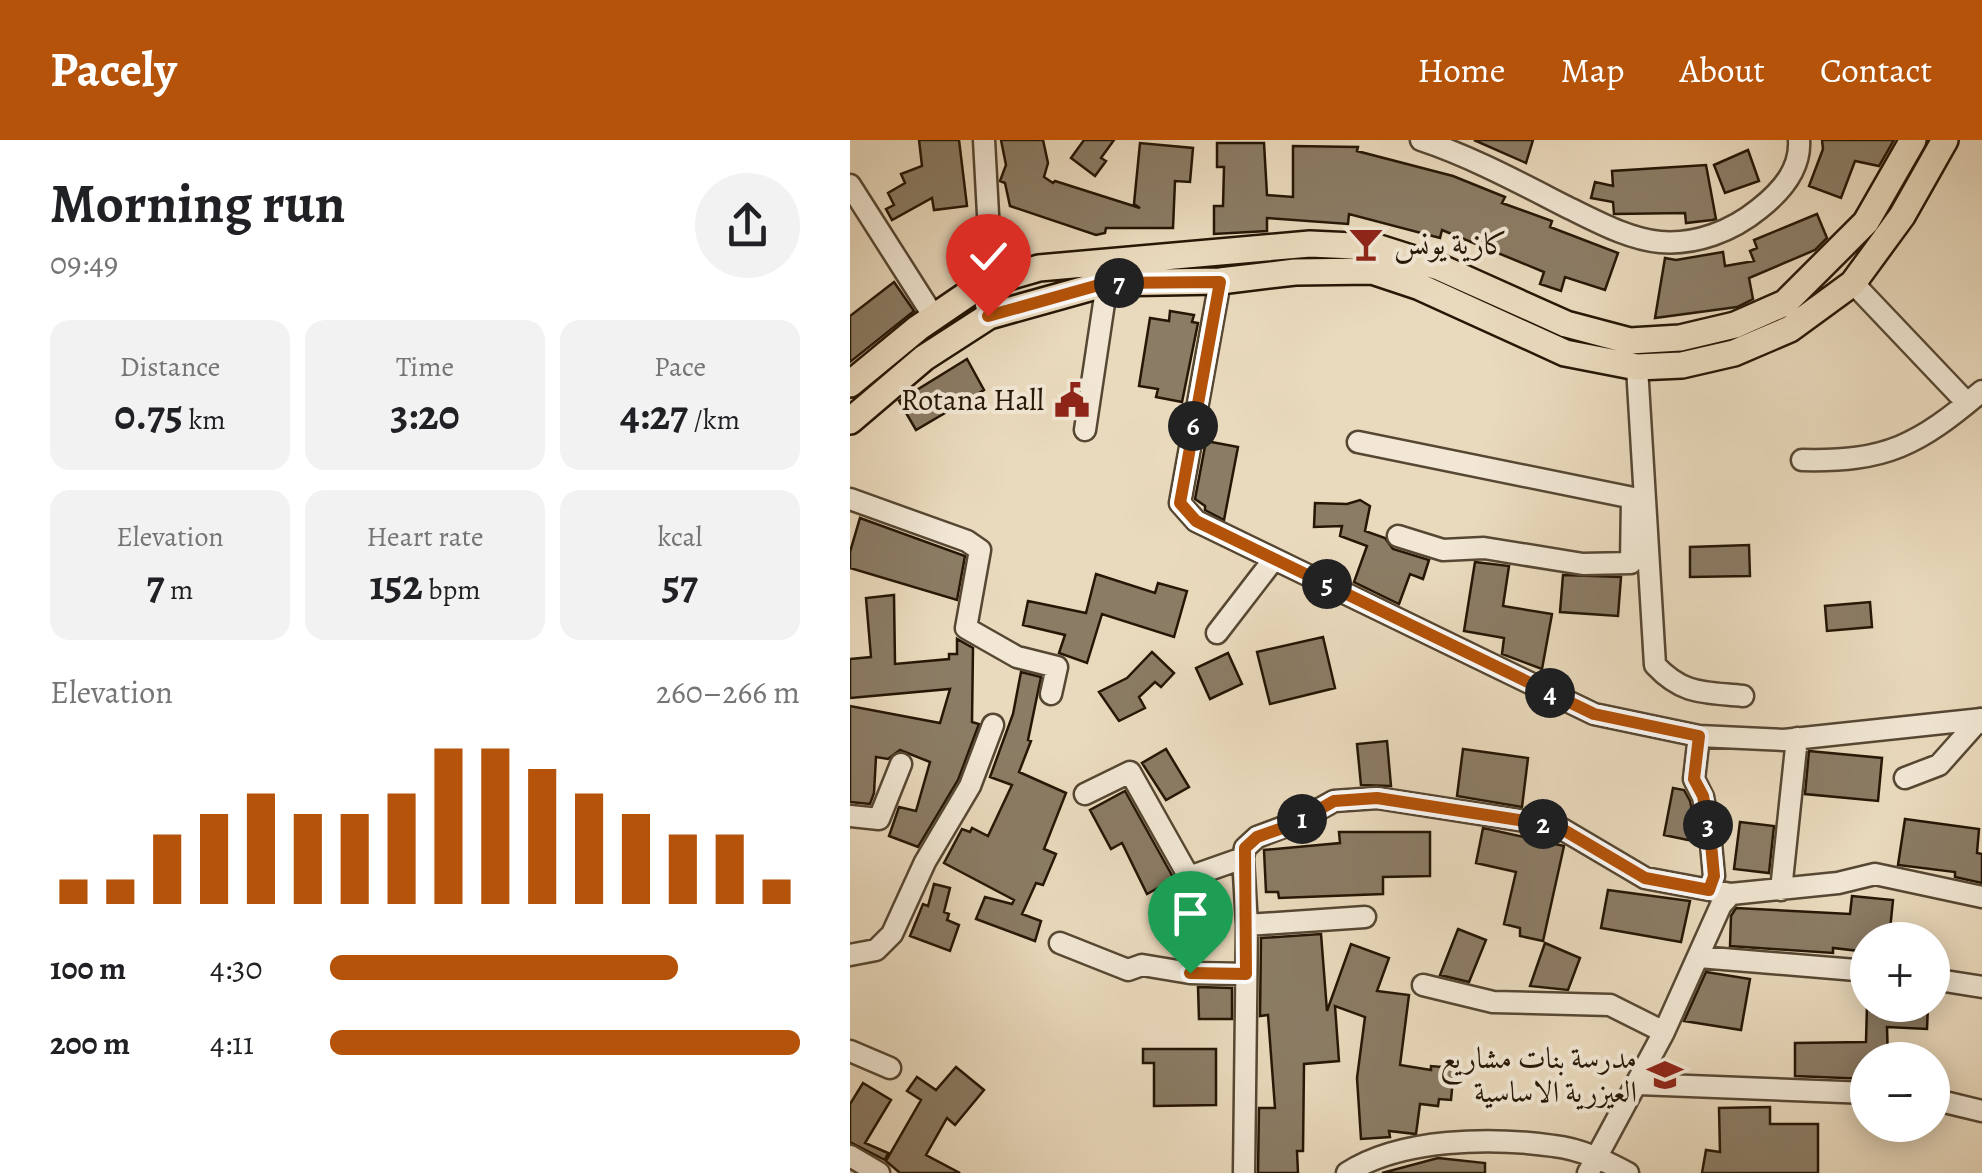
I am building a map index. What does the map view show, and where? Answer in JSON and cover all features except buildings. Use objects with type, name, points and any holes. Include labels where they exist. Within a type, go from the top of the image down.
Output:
[{"type":"main road","points":[[850,384],[934,317],[981,286],[1039,268],[1310,244],[1376,247],[1439,267],[1566,324],[1630,341],[1680,338],[1735,324],[1785,302],[1866,222],[1913,140]]},
{"type":"main road","points":[[850,421],[924,358],[988,316],[1106,283],[1220,282],[1295,272],[1372,271],[1420,287],[1565,353],[1637,367],[1682,365],[1734,352],[1790,329],[1854,283],[1902,216],[1946,140]]},
{"type":"street","points":[[984,140],[990,234],[981,286],[988,316]]},
{"type":"street","points":[[1421,140],[1466,156],[1596,221],[1658,242],[1716,235],[1743,222],[1786,182],[1800,160],[1799,140]]},
{"type":"street","points":[[850,185],[934,317]]},
{"type":"street","points":[[1220,282],[1180,503],[1196,521],[1594,714],[1699,736],[1797,738],[1981,720]]},
{"type":"street","points":[[1084,430],[1106,283]]},
{"type":"street","points":[[1802,460],[1840,461],[1883,454],[1915,443],[1975,397],[1854,283]]},
{"type":"street","points":[[1637,367],[1638,500],[1655,665],[1672,683],[1684,688],[1743,696]]},
{"type":"street","points":[[1358,442],[1638,500]]},
{"type":"street","points":[[850,498],[967,541],[980,550],[966,628],[1018,657],[1057,667],[1051,694]]},
{"type":"street","points":[[1398,536],[1442,550],[1484,548],[1583,564],[1630,564],[1638,500]]},
{"type":"street","points":[[1217,632],[1274,559]]},
{"type":"street","points":[[1905,778],[1939,766],[1981,720]]},
{"type":"street","points":[[850,955],[876,950],[892,934],[925,862],[970,786],[993,724]]},
{"type":"street","points":[[1699,736],[1694,779],[1703,796],[1710,833],[1714,876],[1709,890]]},
{"type":"street","points":[[1781,890],[1797,738]]},
{"type":"street","points":[[850,816],[878,819],[901,764]]},
{"type":"street","points":[[1086,794],[1130,772],[1189,877],[1243,858]]},
{"type":"street","points":[[1244,1173],[1245,848],[1257,837],[1294,824],[1334,801],[1377,798],[1557,826],[1645,878],[1731,894],[1875,874],[1982,897]]},
{"type":"street","points":[[1593,1165],[1606,1133],[1638,1084],[1722,905],[1731,894]]},
{"type":"street","points":[[1247,925],[1366,917]]},
{"type":"street","points":[[1060,943],[1128,970],[1142,965],[1190,973],[1246,974]]},
{"type":"street","points":[[1699,957],[1850,970]]},
{"type":"street","points":[[1950,982],[1982,987]]},
{"type":"street","points":[[1423,985],[1493,1002],[1610,1005],[1664,1032]]},
{"type":"street","points":[[850,1052],[890,1068]]},
{"type":"street","points":[[1638,1084],[1850,1092]]},
{"type":"street","points":[[1950,1103],[1982,1111]]},
{"type":"street","points":[[1347,1173],[1381,1155],[1414,1146],[1556,1146],[1593,1165],[1628,1173]]},
{"type":"street","points":[[850,1156],[879,1173]]},
{"type":"place","name":"كازية يونس","points":[[1366,244]]},
{"type":"place","name":"Rotana Hall","points":[[1072,400]]},
{"type":"place","name":"مدرسة بنات مشاريع العيزرية الاساسية","points":[[1665,1075]]},
{"type":"route","points":[[988,316],[1106,283],[1220,282],[1180,503],[1196,521],[1594,714],[1699,736],[1694,779],[1703,796],[1710,833],[1714,876],[1709,890],[1645,878],[1557,826],[1377,798],[1334,801],[1294,824],[1257,837],[1245,848],[1246,974],[1190,973]]}]
